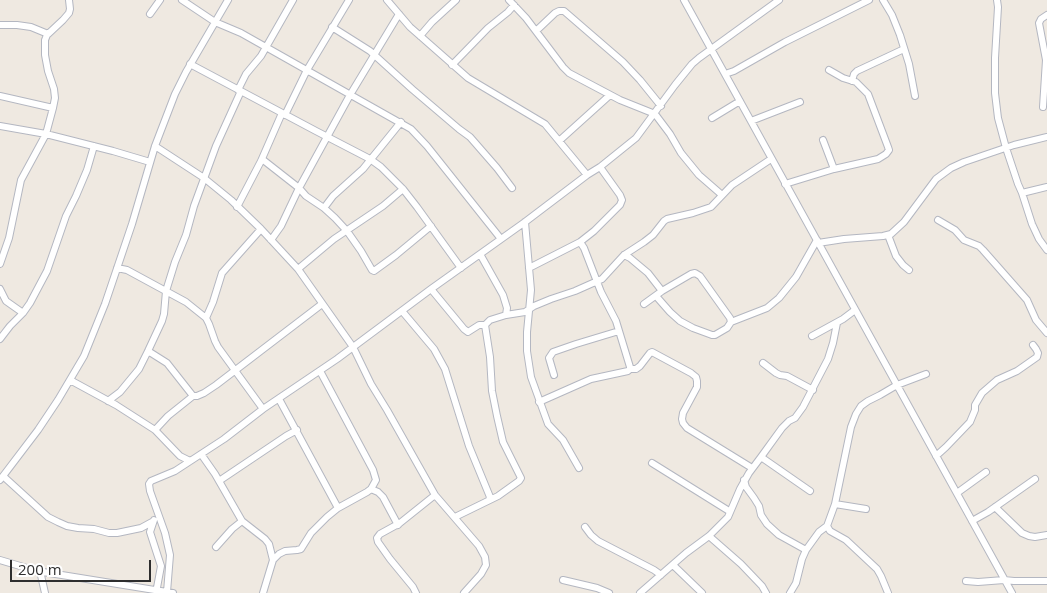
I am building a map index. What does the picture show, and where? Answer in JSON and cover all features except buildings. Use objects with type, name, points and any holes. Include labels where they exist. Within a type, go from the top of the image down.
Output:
[{"type":"street","points":[[0,264],[9,238],[21,180],[46,134],[53,108],[54,89],[45,55],[45,40],[48,34],[69,13],[69,0]]},
{"type":"street","points":[[150,14],[160,0]]},
{"type":"street","points":[[182,0],[215,22],[241,33],[411,129],[423,141],[501,239]]},
{"type":"street","points":[[158,514],[152,522],[141,528],[117,533],[78,528],[48,517],[2,478],[38,430],[84,356],[105,304],[132,224],[155,146],[175,94],[190,64],[228,0]]},
{"type":"street","points":[[108,401],[120,392],[138,369],[148,351],[164,314],[166,291],[216,146],[246,74],[259,58],[293,0]]},
{"type":"street","points":[[237,207],[307,70],[349,0]]},
{"type":"street","points":[[420,36],[456,0]]},
{"type":"street","points":[[684,0],[1012,593]]},
{"type":"street","points":[[0,560],[40,571],[141,591],[170,592],[170,555],[165,533],[150,491],[149,484],[151,481],[175,471],[224,439],[337,360],[402,310],[587,175],[600,168],[636,138],[692,64],[710,48],[779,0]]},
{"type":"street","points":[[725,74],[869,0]]},
{"type":"street","points":[[883,0],[892,15],[904,49],[915,96]]},
{"type":"street","points":[[998,0],[995,58],[995,93],[998,118],[1006,148],[1032,224],[1047,250]]},
{"type":"street","points":[[391,1],[399,14],[420,36],[468,78],[545,124],[587,175]]},
{"type":"street","points":[[452,65],[488,28],[508,12],[512,2],[569,73],[610,95],[655,114],[693,168],[722,196]]},
{"type":"street","points":[[536,31],[555,13],[564,12],[623,62],[661,106]]},
{"type":"street","points":[[271,240],[281,226],[299,188],[350,95],[399,14]]},
{"type":"street","points":[[1043,106],[1046,60],[1040,23],[1041,19],[1047,15]]},
{"type":"street","points":[[0,25],[24,26],[48,34]]},
{"type":"street","points":[[332,27],[374,54],[470,137],[512,188]]},
{"type":"street","points":[[852,81],[857,71],[904,49]]},
{"type":"street","points":[[190,64],[370,159],[403,189],[461,268]]},
{"type":"street","points":[[785,184],[834,169],[878,159],[889,150],[868,94],[856,82],[828,70]]},
{"type":"street","points":[[559,141],[610,95]]},
{"type":"street","points":[[0,96],[53,108]]},
{"type":"street","points":[[712,118],[740,101]]},
{"type":"street","points":[[751,121],[800,102]]},
{"type":"street","points":[[324,208],[333,196],[363,169],[401,122]]},
{"type":"street","points":[[0,126],[46,134],[150,162]]},
{"type":"street","points":[[817,242],[888,235],[895,232],[931,184],[951,168],[1006,148],[1047,137]]},
{"type":"street","points":[[823,140],[834,169]]},
{"type":"street","points":[[0,339],[23,314],[47,272],[66,216],[87,170],[94,146]]},
{"type":"street","points":[[155,146],[204,178],[261,229],[298,270],[353,347],[371,384],[436,495],[479,546],[485,557],[486,565],[481,574],[464,593]]},
{"type":"street","points":[[262,159],[299,188],[306,196],[324,208],[347,231],[374,271],[431,226]]},
{"type":"street","points":[[432,289],[467,332],[479,325],[485,325],[490,320],[525,312],[534,306],[597,282],[607,275],[624,255],[653,235],[664,221],[710,207],[732,185],[771,159]]},
{"type":"street","points":[[529,268],[580,242],[620,205],[622,200],[620,195],[600,168]]},
{"type":"street","points":[[1022,193],[1047,187]]},
{"type":"street","points":[[298,270],[334,239],[403,189]]},
{"type":"street","points":[[938,220],[955,230],[964,240],[984,250],[1027,300],[1036,320],[1047,333]]},
{"type":"street","points":[[525,222],[531,290],[526,332],[528,364],[548,424],[563,440],[579,468]]},
{"type":"street","points":[[206,318],[222,273],[261,229]]},
{"type":"street","points":[[888,235],[899,262],[909,270]]},
{"type":"street","points":[[580,242],[616,321],[630,369]]},
{"type":"street","points":[[656,296],[680,321],[702,332],[715,335],[727,328],[731,322],[766,308],[779,298],[796,277],[817,242]]},
{"type":"street","points":[[480,254],[503,295],[507,308],[506,315]]},
{"type":"street","points":[[624,255],[648,273],[662,291]]},
{"type":"street","points":[[117,268],[127,270],[186,302],[206,318],[214,341],[263,410]]},
{"type":"street","points":[[644,304],[662,291],[695,273],[700,276],[731,322]]},
{"type":"street","points":[[0,289],[3,303],[23,314]]},
{"type":"street","points":[[155,430],[168,416],[193,396],[204,393],[235,371],[322,304]]},
{"type":"street","points":[[402,310],[434,349],[445,369],[469,446],[490,497],[489,500]]},
{"type":"street","points":[[812,336],[837,323],[856,310]]},
{"type":"street","points":[[640,593],[709,536],[728,517],[744,480],[752,468],[782,428],[795,418],[813,390],[828,359],[837,323]]},
{"type":"street","points":[[455,517],[498,496],[521,478],[503,442],[492,391],[490,357],[485,325]]},
{"type":"street","points":[[554,375],[549,358],[553,352],[619,331]]},
{"type":"street","points":[[936,456],[970,422],[975,410],[975,404],[982,393],[998,380],[1017,371],[1036,356],[1038,353],[1033,345]]},
{"type":"street","points":[[148,351],[158,356],[167,364],[193,396]]},
{"type":"street","points":[[540,402],[591,379],[636,369],[647,355],[652,352],[696,377],[697,387],[683,413],[683,423],[687,428],[752,468]]},
{"type":"street","points":[[763,364],[776,373],[787,376],[813,390]]},
{"type":"street","points":[[263,593],[273,560],[279,554],[285,551],[300,549],[326,517],[367,492],[375,483],[376,476],[320,371]]},
{"type":"street","points":[[790,593],[796,583],[806,550],[819,532],[827,526],[835,504],[851,427],[856,414],[861,406],[868,401],[897,385],[926,374]]},
{"type":"street","points":[[70,380],[116,405],[155,430],[180,456],[190,461]]},
{"type":"street","points":[[116,405],[120,392]]},
{"type":"street","points":[[279,399],[338,508]]},
{"type":"street","points":[[219,481],[297,430]]},
{"type":"street","points":[[201,454],[242,521],[269,544],[273,560]]},
{"type":"street","points":[[180,456],[182,466]]},
{"type":"street","points":[[761,457],[810,491]]},
{"type":"street","points":[[652,463],[729,511]]},
{"type":"street","points":[[957,493],[986,472]]},
{"type":"street","points":[[972,521],[1035,479]]},
{"type":"street","points":[[744,480],[761,515],[772,531],[806,550]]},
{"type":"street","points":[[371,489],[383,497],[398,525]]},
{"type":"street","points":[[416,593],[377,539],[380,534],[398,525],[436,495]]},
{"type":"street","points":[[835,504],[866,508]]},
{"type":"street","points":[[995,507],[1022,533],[1036,537],[1047,535]]},
{"type":"street","points":[[216,547],[242,521]]},
{"type":"street","points":[[152,522],[150,532],[161,566],[157,592]]},
{"type":"street","points":[[827,526],[830,531],[846,540],[877,569],[882,576],[888,593]]},
{"type":"street","points":[[141,528],[150,532]]},
{"type":"street","points":[[585,528],[598,541],[661,575]]},
{"type":"street","points":[[709,536],[741,564],[762,586],[766,593]]},
{"type":"street","points":[[271,550],[279,554]]},
{"type":"street","points":[[673,565],[702,593]]},
{"type":"street","points":[[40,571],[45,593]]},
{"type":"street","points":[[563,580],[597,588],[609,593]]},
{"type":"street","points":[[966,581],[1047,581]]}]
